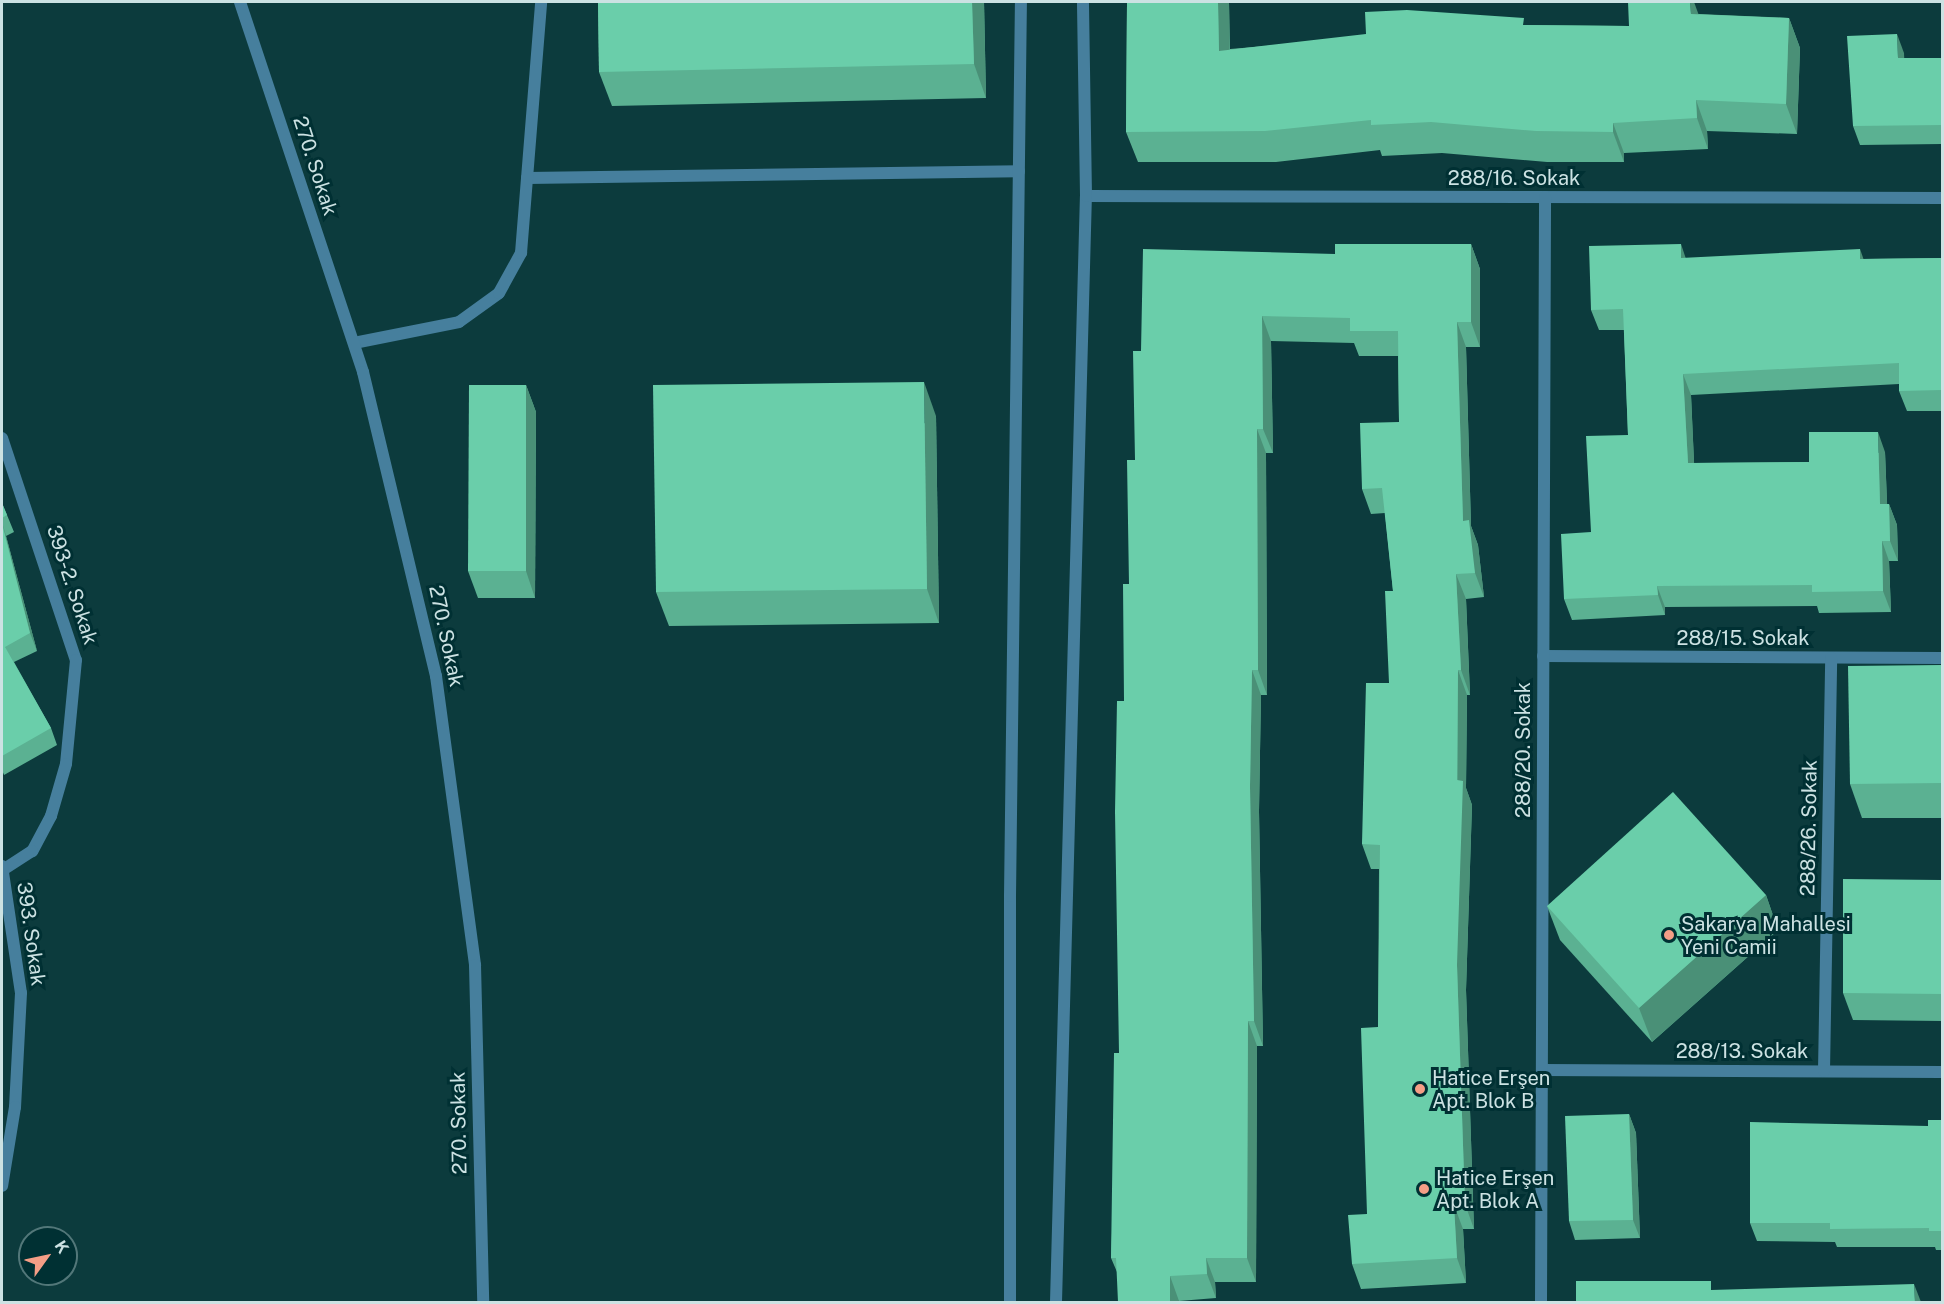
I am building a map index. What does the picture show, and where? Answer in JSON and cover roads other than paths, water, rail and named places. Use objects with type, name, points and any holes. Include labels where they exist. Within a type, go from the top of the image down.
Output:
[{"type":"street","name":"270. Sokak","points":[[240,2],[354,343],[436,676],[475,965],[483,1302]]},
{"type":"street","points":[[354,343],[459,322],[499,293],[521,253],[541,2]]},
{"type":"street","points":[[1010,1302],[1010,896],[1021,2]]},
{"type":"street","points":[[1056,1302],[1086,196],[1083,2]]},
{"type":"street","points":[[526,178],[1019,171]]},
{"type":"street","name":"288/16. Sokak","points":[[1086,196],[1942,198]]},
{"type":"street","name":"288/20. Sokak","points":[[1541,1302],[1545,197]]},
{"type":"street","name":"393-2. Sokak","points":[[2,438],[76,660],[66,764],[51,816],[32,851],[2,868]]},
{"type":"street","name":"288/15. Sokak","points":[[1543,656],[1942,658]]},
{"type":"street","name":"288/26. Sokak","points":[[1824,1071],[1832,657]]},
{"type":"street","name":"393. Sokak","points":[[2,868],[21,993],[15,1107],[2,1186]]},
{"type":"street","name":"288/13. Sokak","points":[[1542,1070],[1942,1072]]},
{"type":"place","name":"Sakarya Mahallesi Yeni Camii","points":[[1669,935]]},
{"type":"place","name":"Hatice Erşen Apt. Blok B","points":[[1420,1089]]},
{"type":"place","name":"Hatice Erşen Apt. Blok A","points":[[1424,1189]]}]
